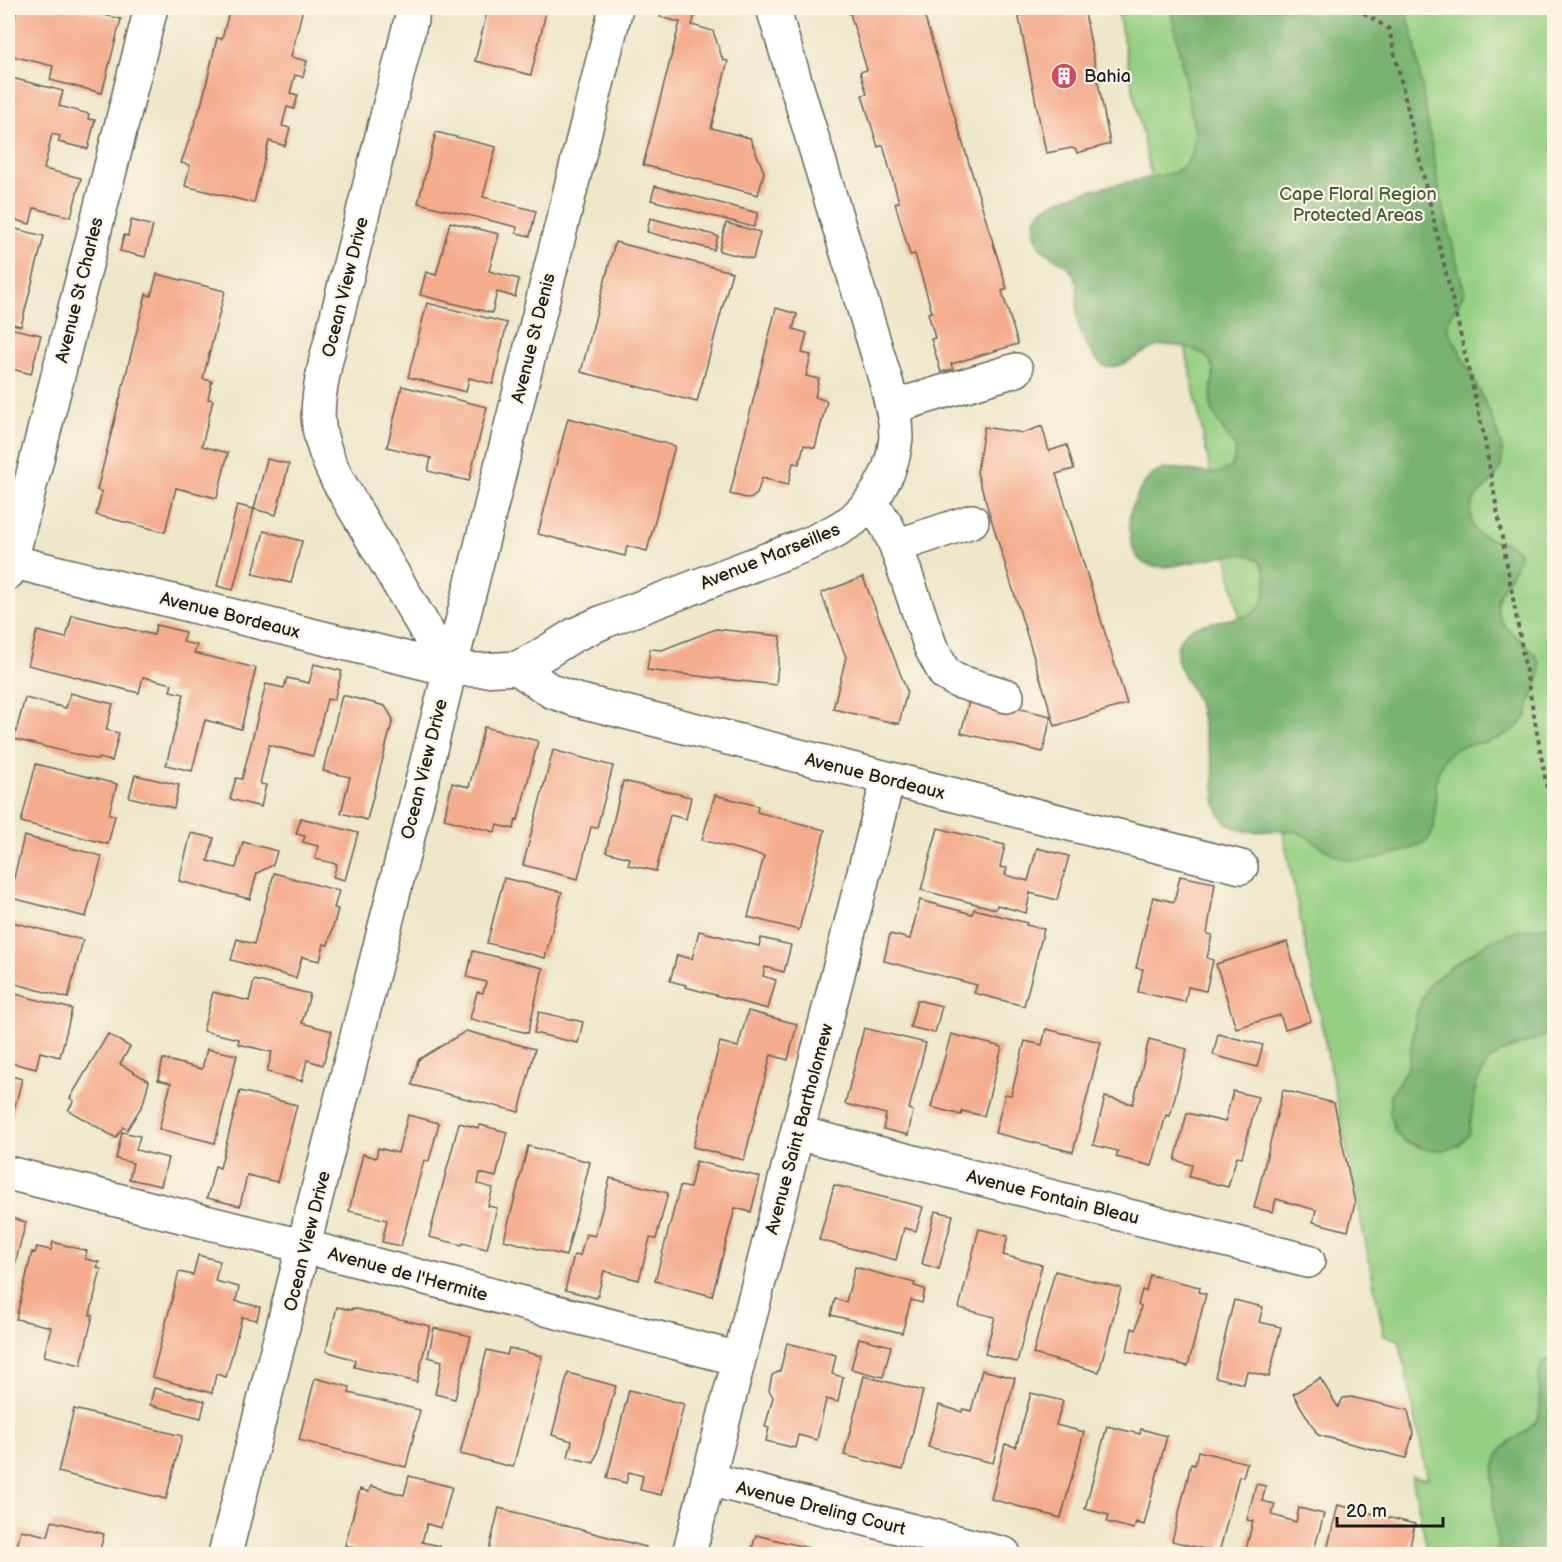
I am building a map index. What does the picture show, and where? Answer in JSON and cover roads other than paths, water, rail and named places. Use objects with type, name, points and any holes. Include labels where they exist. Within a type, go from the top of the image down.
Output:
[{"type":"street","name":"Avenue St Charles","points":[[9,567],[151,8]]},
{"type":"street","name":"Ocean View Drive","points":[[225,1554],[306,1247],[449,669],[336,479],[322,446],[317,412],[326,360],[414,8]]},
{"type":"street","name":"Avenue St Denis","points":[[449,669],[616,8]]},
{"type":"street","name":"Avenue Marseilles","points":[[449,669],[517,668],[574,635],[605,621],[813,542],[853,520],[878,491],[888,472],[896,438],[892,407],[773,8]]},
{"type":"street","points":[[892,407],[1016,370]]},
{"type":"street","points":[[867,506],[881,518],[888,528],[931,648],[945,674],[957,681],[1007,696]]},
{"type":"street","points":[[896,546],[972,520]]},
{"type":"street","name":"Avenue Bordeaux","points":[[9,567],[449,669]]},
{"type":"street","name":"Avenue Bordeaux","points":[[517,668],[551,692],[573,699],[1241,867]]},
{"type":"street","name":"Avenue Saint Bartholomew","points":[[689,1554],[888,779]]},
{"type":"street","name":"Avenue Fontain Bleau","points":[[798,1133],[1308,1262]]},
{"type":"street","name":"Avenue de l'Hermite","points":[[8,1173],[739,1359]]},
{"type":"street","name":"Avenue Dreling Court","points":[[708,1479],[945,1547],[1004,1554]]},
{"type":"place","name":"Bahia","points":[[1064,76]]},
{"type":"park label","name":"Cape Floral Region Protected Areas","points":[[1358,204]]}]
